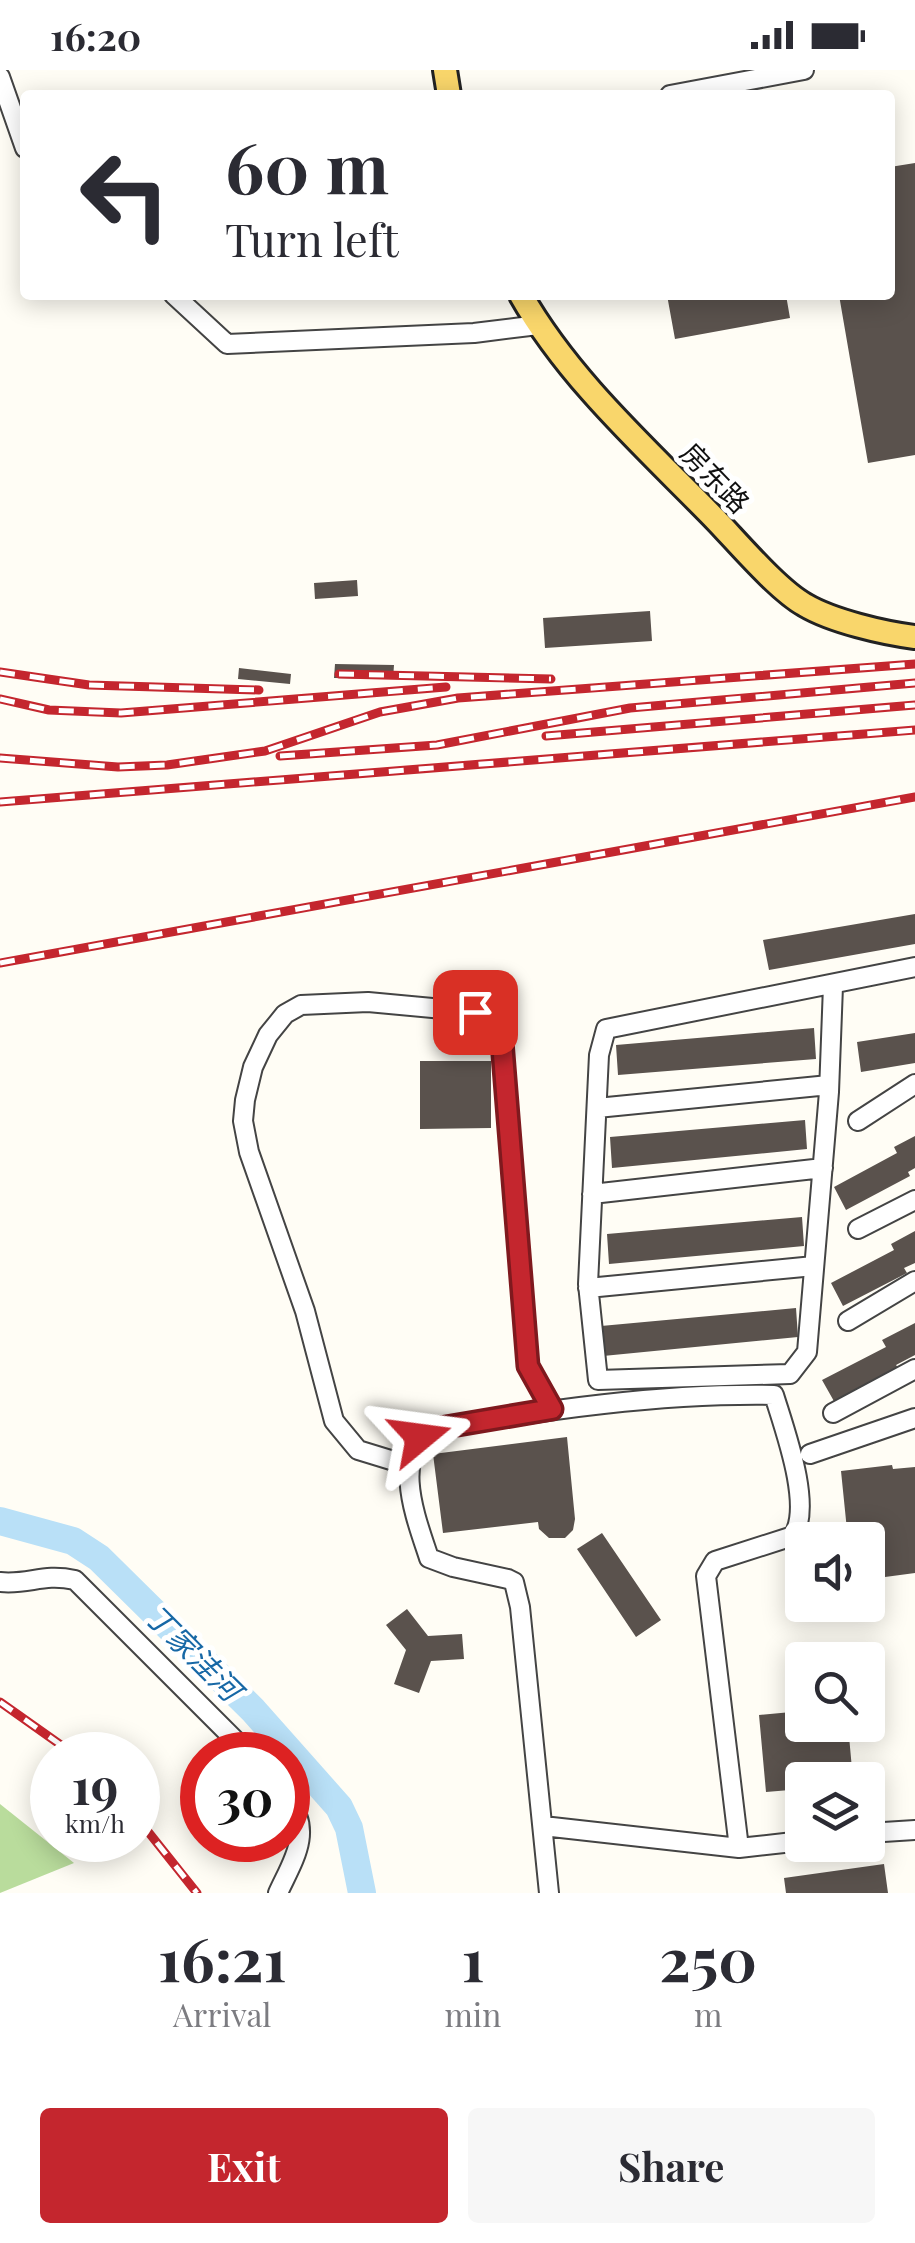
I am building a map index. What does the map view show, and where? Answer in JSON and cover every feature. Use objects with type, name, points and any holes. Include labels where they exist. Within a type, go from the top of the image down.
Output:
[{"type":"main road","name":"房东路","points":[[523,300],[538,325],[591,390],[804,605],[887,633],[915,637]]},
{"type":"street","points":[[697,90],[804,70]]},
{"type":"street","points":[[0,76],[20,134]]},
{"type":"street","points":[[179,300],[227,344],[474,333],[538,325]]},
{"type":"street","points":[[833,986],[830,1085],[807,1352],[790,1374],[598,1380],[588,1288],[599,1054],[606,1029],[915,967]]},
{"type":"street","points":[[407,1465],[358,1450],[334,1420],[305,1312],[249,1152],[243,1121],[253,1067],[268,1035],[285,1014],[301,1005],[368,1002],[475,1012],[502,1042],[528,1366],[552,1409]]},
{"type":"street","points":[[858,1121],[915,1084]]},
{"type":"street","points":[[596,1108],[830,1085]]},
{"type":"street","points":[[592,1194],[823,1168]]},
{"type":"street","points":[[858,1228],[915,1200]]},
{"type":"street","points":[[588,1288],[814,1266]]},
{"type":"street","points":[[848,1321],[915,1281]]},
{"type":"street","points":[[833,1413],[915,1368]]},
{"type":"street","points":[[549,1893],[520,1607],[514,1582],[432,1562],[407,1465],[420,1437],[434,1429],[552,1409],[725,1394],[774,1395],[799,1492],[798,1529],[793,1536],[715,1561],[706,1576],[740,1848]]},
{"type":"street","points":[[810,1454],[915,1418]]},
{"type":"street","points":[[0,1582],[14,1584],[51,1575],[75,1580],[227,1732]]},
{"type":"street","points":[[544,1826],[740,1848],[785,1843]]},
{"type":"street","points":[[885,1832],[915,1830]]},
{"type":"street","points":[[278,1893],[294,1862]]},
{"type":"green space","points":[[0,1804],[30,1828],[30,1862],[74,1863],[0,1893]]},
{"type":"building","points":[[915,163],[915,455],[868,463],[840,300],[895,300],[895,166]]},
{"type":"building","points":[[668,300],[787,300],[790,318],[675,339]]},
{"type":"building","points":[[357,580],[358,596],[315,599],[314,583]]},
{"type":"building","points":[[650,611],[652,641],[545,648],[543,618]]},
{"type":"building","points":[[335,664],[394,665],[393,679],[334,678]]},
{"type":"building","points":[[239,668],[291,674],[290,684],[238,679]]},
{"type":"building","points":[[915,914],[915,944],[769,970],[763,940]]},
{"type":"building","points":[[814,1028],[816,1059],[618,1075],[616,1045]]},
{"type":"building","points":[[915,1033],[915,1063],[861,1072],[857,1042]]},
{"type":"building","points":[[420,1061],[491,1061],[491,1128],[420,1129]]},
{"type":"building","points":[[805,1120],[807,1149],[612,1168],[610,1137]]},
{"type":"building","points":[[915,1136],[915,1168],[908,1172],[910,1176],[846,1210],[834,1187],[897,1153],[894,1147]]},
{"type":"building","points":[[802,1217],[804,1246],[609,1264],[607,1234]]},
{"type":"building","points":[[915,1231],[915,1263],[904,1268],[907,1273],[843,1306],[831,1283],[894,1250],[891,1244]]},
{"type":"building","points":[[796,1308],[798,1337],[603,1356],[601,1326]]},
{"type":"building","points":[[915,1323],[915,1355],[896,1365],[899,1369],[835,1403],[822,1380],[886,1347],[882,1340]]},
{"type":"building","points":[[567,1437],[575,1519],[573,1530],[565,1538],[549,1538],[539,1529],[538,1522],[443,1533],[433,1454]]},
{"type":"building","points":[[892,1465],[893,1469],[915,1467],[915,1573],[885,1577],[885,1522],[846,1522],[841,1471]]},
{"type":"building","points":[[602,1533],[661,1620],[636,1637],[577,1549]]},
{"type":"building","points":[[407,1609],[428,1636],[462,1634],[464,1659],[431,1661],[419,1693],[394,1684],[406,1650],[386,1625]]},
{"type":"building","points":[[785,1713],[785,1742],[850,1742],[851,1762],[785,1762],[785,1790],[766,1792],[759,1715]]},
{"type":"building","points":[[884,1864],[888,1893],[786,1893],[784,1878]]},
{"type":"waterway","name":"丁家洼河","points":[[0,1521],[73,1541],[99,1558],[253,1710],[339,1807],[349,1828],[362,1893]]},
{"type":"railway","points":[[0,758],[118,767],[167,765],[265,751],[380,712],[458,698],[915,664]]},
{"type":"railway","points":[[0,672],[89,685],[259,690]]},
{"type":"railway","points":[[339,674],[551,679]]},
{"type":"railway","points":[[280,756],[437,745],[630,708],[915,683]]},
{"type":"railway","points":[[0,699],[49,710],[121,713],[446,687]]},
{"type":"railway","points":[[546,736],[915,705]]},
{"type":"railway","points":[[0,802],[915,730]]},
{"type":"railway","points":[[0,963],[915,797]]},
{"type":"railway","points":[[0,1702],[42,1732]]},
{"type":"railway","points":[[160,1847],[197,1893]]},
{"type":"route","points":[[420,1437],[434,1429],[552,1409],[528,1366],[502,1042],[475,1012]]}]
